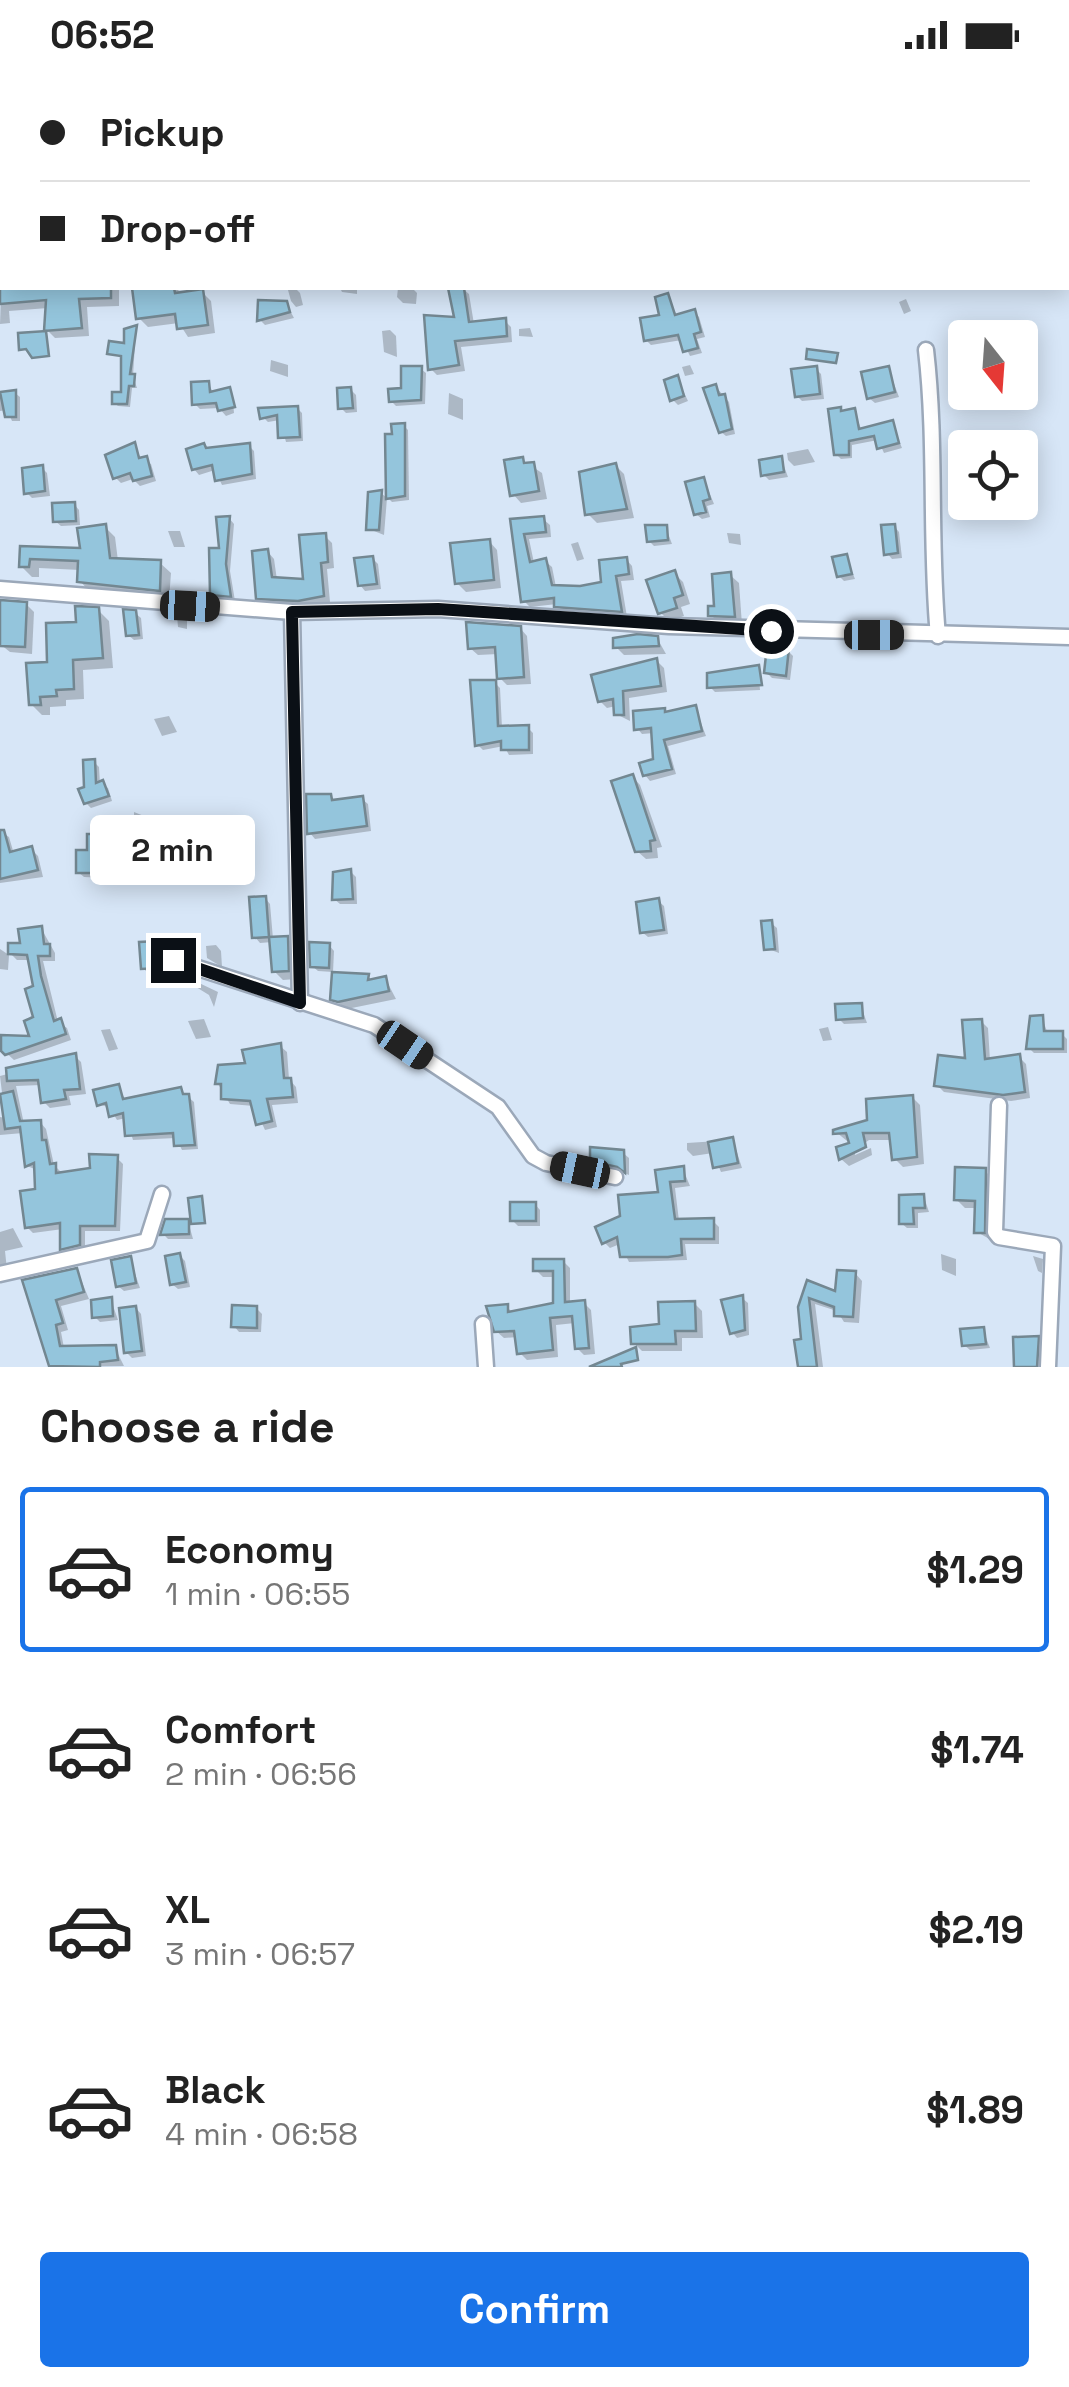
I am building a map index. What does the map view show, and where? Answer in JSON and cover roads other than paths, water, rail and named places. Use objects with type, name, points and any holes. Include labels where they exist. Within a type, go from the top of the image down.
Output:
[{"type":"street","points":[[460,70],[504,70]]},
{"type":"street","points":[[926,350],[931,397],[930,550],[938,636]]},
{"type":"street","points":[[0,589],[292,612],[438,609],[688,627],[1069,638]]},
{"type":"street","points":[[292,612],[300,1003]]},
{"type":"street","points":[[173,960],[374,1025],[498,1108],[533,1156],[546,1163],[615,1178]]},
{"type":"street","points":[[999,1106],[995,1232],[999,1237],[1053,1246],[1048,1367]]},
{"type":"street","points":[[0,1274],[148,1240],[162,1194]]},
{"type":"street","points":[[483,1324],[486,1367]]}]
